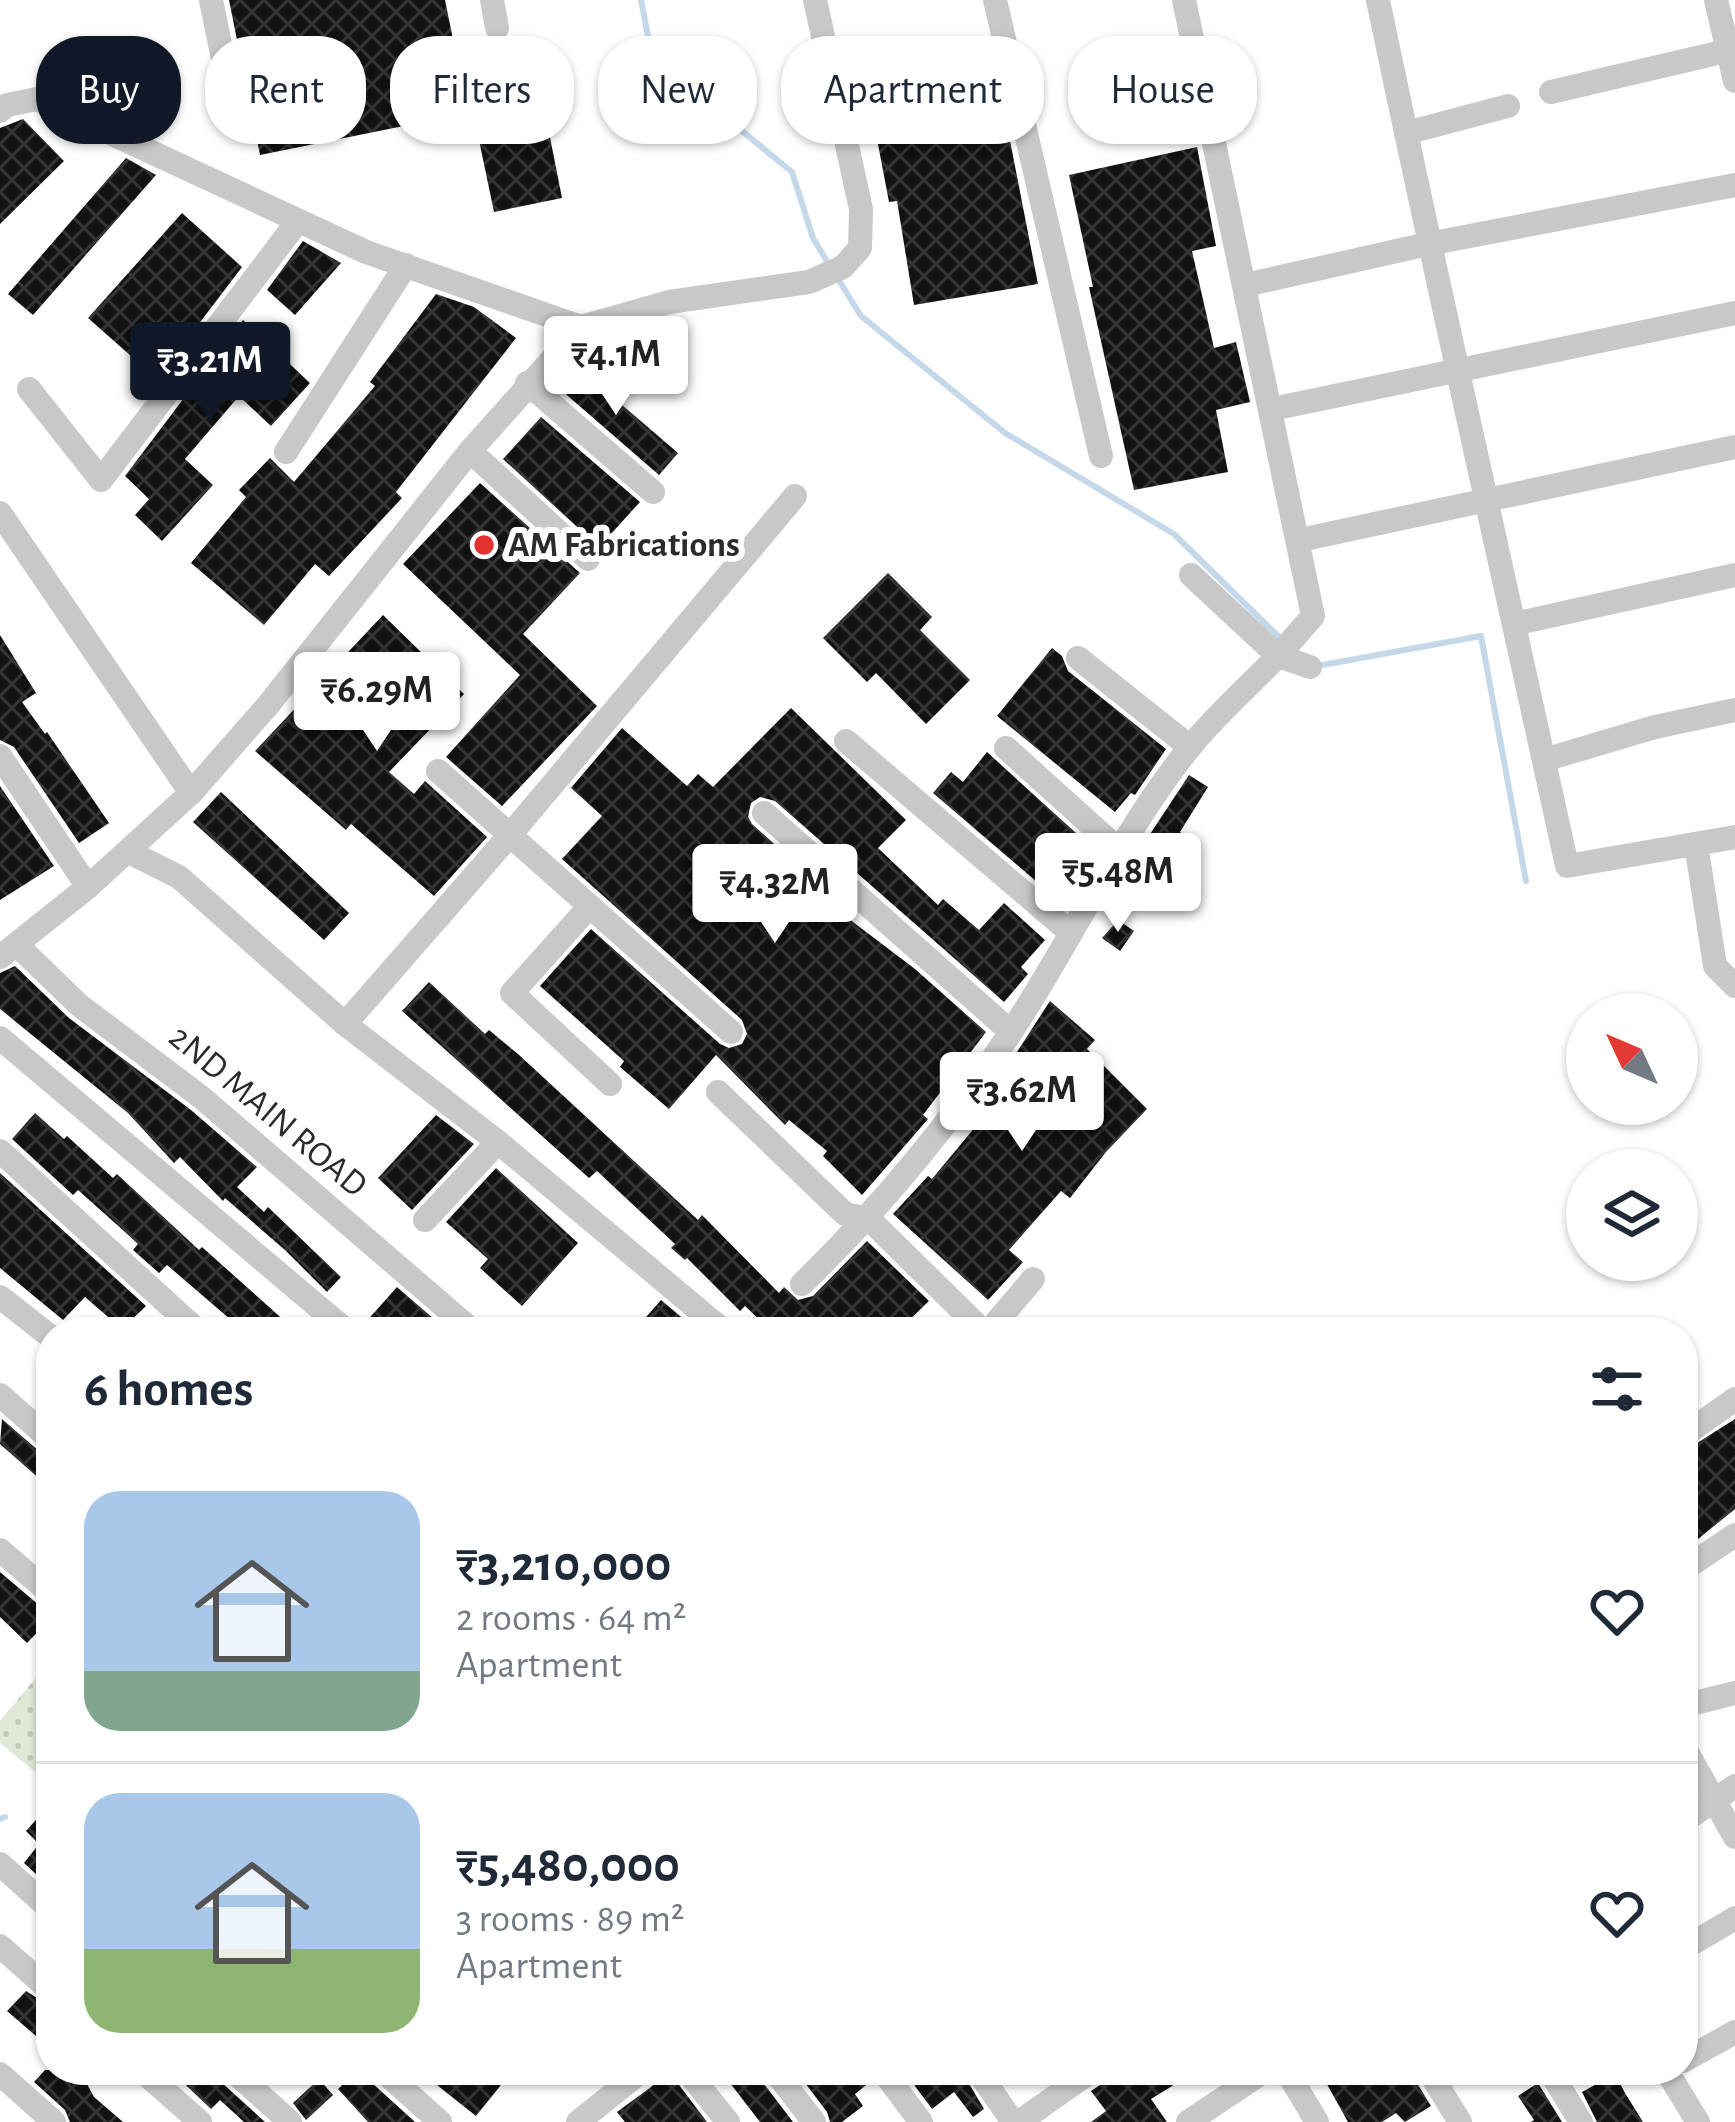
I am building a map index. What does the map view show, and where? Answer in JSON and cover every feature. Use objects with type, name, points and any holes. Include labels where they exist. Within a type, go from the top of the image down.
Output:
[{"type":"street","points":[[211,0],[219,36]]},
{"type":"street","points":[[492,0],[496,28]]},
{"type":"street","points":[[8,951],[129,852],[191,793],[282,688],[470,451],[580,327],[669,302],[808,282],[833,271],[860,248],[861,209],[815,0]]},
{"type":"street","points":[[995,0],[1101,456]]},
{"type":"street","points":[[802,1284],[869,1219],[940,1133],[1011,1032],[1119,850],[1190,747],[1313,616],[1184,0]]},
{"type":"street","points":[[1378,0],[1455,374],[1487,498],[1567,866],[1735,837]]},
{"type":"street","points":[[1716,0],[1735,81]]},
{"type":"street","points":[[1551,92],[1731,50]]},
{"type":"street","points":[[0,112],[7,105],[37,99],[298,221],[406,266],[580,327]]},
{"type":"street","points":[[1406,133],[1508,106]]},
{"type":"street","points":[[1245,285],[1735,185]]},
{"type":"street","points":[[29,389],[101,479],[298,221]]},
{"type":"street","points":[[286,452],[406,266]]},
{"type":"street","points":[[1272,409],[1735,313]]},
{"type":"street","points":[[527,383],[653,492]]},
{"type":"street","points":[[1300,540],[1735,447]]},
{"type":"street","points":[[470,451],[588,559]]},
{"type":"street","points":[[345,1024],[511,835],[795,496]]},
{"type":"street","points":[[0,513],[191,793]]},
{"type":"street","points":[[1514,624],[1735,574]]},
{"type":"street","points":[[1191,575],[1279,656],[1310,667]]},
{"type":"street","points":[[1078,658],[1190,747]]},
{"type":"street","points":[[1544,760],[1655,727],[1735,710]]},
{"type":"street","points":[[846,741],[1070,932]]},
{"type":"street","points":[[1006,748],[1119,850]]},
{"type":"street","points":[[0,756],[88,887]]},
{"type":"street","points":[[439,771],[731,1032]]},
{"type":"street","points":[[764,813],[1011,1032]]},
{"type":"street","points":[[1696,844],[1715,966],[1735,986]]},
{"type":"street","points":[[129,852],[178,877],[345,1024],[498,1142],[707,1317]]},
{"type":"street","points":[[590,906],[512,993],[610,1084]]},
{"type":"street","name":"2ND MAIN ROAD","points":[[8,951],[201,1097],[457,1317]]},
{"type":"street","points":[[0,1038],[330,1317]]},
{"type":"street","points":[[718,1092],[845,1214],[869,1219],[970,1317]]},
{"type":"street","points":[[425,1220],[498,1142]]},
{"type":"street","points":[[0,1151],[183,1317]]},
{"type":"street","points":[[999,1317],[1033,1279]]},
{"type":"street","points":[[0,1297],[36,1325]]},
{"type":"street","points":[[0,1395],[36,1427]]},
{"type":"street","points":[[1698,1425],[1735,1399]]},
{"type":"street","points":[[1698,1560],[1735,1535]]},
{"type":"street","points":[[0,1550],[36,1581]]},
{"type":"street","points":[[1698,1702],[1735,1693]]},
{"type":"street","points":[[1698,1762],[1725,1794],[1735,1837]]},
{"type":"street","points":[[1698,1812],[1725,1794]]},
{"type":"street","points":[[0,1864],[36,1896]]},
{"type":"street","points":[[1698,1940],[1735,1918]]},
{"type":"street","points":[[0,1946],[36,1978]]},
{"type":"street","points":[[1698,2053],[1735,2032]]},
{"type":"street","points":[[0,2074],[54,2122]]},
{"type":"street","points":[[157,2085],[200,2122]]},
{"type":"street","points":[[249,2085],[290,2122]]},
{"type":"street","points":[[399,2085],[440,2122]]},
{"type":"street","points":[[590,2118],[626,2085]]},
{"type":"street","points":[[698,2085],[728,2122]]},
{"type":"street","points":[[786,2085],[814,2122]]},
{"type":"street","points":[[893,2085],[921,2122]]},
{"type":"street","points":[[988,2085],[1016,2122],[1071,2085]]},
{"type":"street","points":[[1187,2122],[1243,2085]]},
{"type":"street","points":[[1295,2085],[1317,2122]]},
{"type":"street","points":[[1437,2085],[1460,2122]]},
{"type":"street","points":[[1559,2085],[1581,2122]]},
{"type":"street","points":[[1676,2085],[1698,2122]]},
{"type":"green space","points":[[36,1678],[36,1773],[0,1743],[0,1721]]},
{"type":"building","points":[[229,0],[445,0],[452,36],[390,36],[390,129],[366,134],[366,36],[236,36]]},
{"type":"building","points":[[23,119],[36,132],[36,144],[47,144],[64,161],[0,224],[0,128]]},
{"type":"building","points":[[258,144],[314,144],[260,155]]},
{"type":"building","points":[[480,144],[551,144],[562,198],[494,212]]},
{"type":"building","points":[[878,144],[1011,144],[1038,284],[914,305],[897,201],[889,202]]},
{"type":"building","points":[[1197,147],[1216,246],[1192,251],[1214,348],[1236,342],[1250,402],[1216,410],[1228,472],[1134,490],[1069,175]]},
{"type":"building","points":[[126,158],[156,175],[33,315],[8,294]]},
{"type":"building","points":[[182,213],[242,267],[157,379],[88,318]]},
{"type":"building","points":[[303,241],[341,263],[295,315],[267,290]]},
{"type":"building","points":[[436,294],[474,307],[516,338],[396,492],[402,498],[329,576],[315,564],[264,625],[191,563],[246,497],[239,490],[270,458],[294,482],[375,386],[370,382]]},
{"type":"building","points":[[243,320],[310,383],[271,426],[239,396],[185,459],[213,485],[162,541],[135,515],[149,499],[125,476]]},
{"type":"building","points":[[572,362],[678,453],[659,475],[553,383]]},
{"type":"building","points":[[541,417],[640,502],[599,547],[503,459]]},
{"type":"building","points":[[480,483],[580,573],[523,634],[597,706],[502,806],[446,757],[520,675],[403,564]]},
{"type":"building","points":[[888,573],[932,617],[920,630],[970,680],[926,724],[876,673],[867,682],[823,638]]},
{"type":"building","points":[[383,615],[464,694],[389,772],[414,794],[425,781],[487,837],[434,896],[351,824],[346,830],[255,751]]},
{"type":"building","points":[[0,635],[36,693],[22,702],[109,823],[79,843],[14,747],[0,740]]},
{"type":"building","points":[[1052,648],[1062,656],[1068,671],[1166,749],[1135,795],[1131,793],[1115,812],[997,716]]},
{"type":"building","points":[[791,708],[906,820],[878,848],[938,905],[943,899],[979,930],[1004,903],[1045,940],[1021,967],[1028,974],[1004,1002],[775,801],[760,797],[751,803],[748,817],[752,824],[834,897],[828,903],[915,969],[986,1032],[923,1115],[928,1119],[862,1195],[823,1156],[827,1151],[789,1120],[785,1125],[716,1055],[669,1109],[620,1067],[624,1061],[540,986],[591,929],[720,1044],[729,1048],[742,1044],[747,1034],[742,1020],[562,859],[602,816],[571,788],[622,728],[687,786],[698,774],[713,787]]},
{"type":"building","points":[[987,752],[1098,853],[1064,905],[933,793],[951,772],[963,782]]},
{"type":"building","points":[[1189,775],[1208,787],[1180,832],[1185,836],[1155,880],[1131,863]]},
{"type":"building","points":[[0,786],[54,866],[0,900]]},
{"type":"building","points":[[221,792],[349,913],[324,940],[193,822]]},
{"type":"building","points":[[1118,920],[1134,931],[1120,951],[1102,938]]},
{"type":"building","points":[[15,966],[69,1018],[191,1110],[257,1167],[237,1187],[264,1212],[268,1207],[341,1277],[327,1292],[180,1157],[174,1163],[128,1113],[0,1009],[0,973]]},
{"type":"building","points":[[429,982],[485,1034],[489,1030],[518,1054],[698,1220],[702,1215],[779,1293],[784,1287],[798,1300],[813,1296],[867,1241],[929,1301],[912,1317],[756,1317],[745,1306],[740,1311],[597,1171],[589,1178],[402,1011]]},
{"type":"building","points":[[1050,1001],[1095,1040],[1087,1049],[1147,1109],[1070,1198],[1061,1191],[1009,1250],[1023,1262],[988,1300],[893,1214],[928,1176],[932,1179],[1024,1068],[1013,1058]]},
{"type":"building","points":[[35,1113],[113,1178],[117,1174],[280,1317],[228,1317],[167,1265],[159,1273],[133,1250],[138,1244],[125,1232],[78,1190],[73,1195],[12,1139]]},
{"type":"building","points":[[436,1115],[474,1144],[412,1210],[378,1178]]},
{"type":"building","points":[[496,1168],[578,1243],[522,1306],[480,1268],[488,1259],[446,1222]]},
{"type":"building","points":[[0,1173],[146,1306],[135,1317],[108,1317],[85,1297],[66,1317],[59,1317],[0,1268]]},
{"type":"building","points":[[397,1287],[432,1317],[370,1317]]},
{"type":"building","points":[[661,1300],[681,1317],[646,1317]]},
{"type":"building","points":[[2,1419],[36,1449],[36,1476],[0,1444]]},
{"type":"building","points":[[1735,1419],[1735,1509],[1698,1539],[1698,1442]]},
{"type":"building","points":[[0,1572],[36,1603],[36,1634],[27,1643],[0,1617]]},
{"type":"building","points":[[36,1820],[36,1841],[26,1831]]},
{"type":"building","points":[[36,1848],[36,1874],[24,1863]]},
{"type":"building","points":[[26,1991],[36,1997],[36,2036],[7,2011]]},
{"type":"building","points":[[37,2085],[88,2085],[94,2097],[123,2122],[70,2122],[65,2110]]},
{"type":"building","points":[[186,2085],[224,2085],[265,2122],[244,2122],[220,2100],[211,2109]]},
{"type":"building","points":[[312,2085],[324,2085],[333,2095],[306,2120],[293,2103]]},
{"type":"building","points":[[374,2085],[415,2122],[368,2122],[338,2089]]},
{"type":"building","points":[[437,2085],[501,2085],[476,2116]]},
{"type":"building","points":[[654,2085],[679,2085],[707,2122],[625,2122],[617,2112]]},
{"type":"building","points":[[732,2085],[765,2085],[793,2122],[760,2122]]},
{"type":"building","points":[[807,2085],[866,2085],[855,2094],[863,2106],[842,2122],[830,2122]]},
{"type":"building","points":[[914,2085],[970,2085],[984,2109],[973,2117],[954,2092],[932,2109]]},
{"type":"building","points":[[1100,2085],[1174,2085],[1151,2099],[1167,2122],[1091,2122],[1106,2111],[1091,2091]]},
{"type":"building","points":[[1327,2085],[1418,2085],[1431,2106],[1405,2122],[1396,2113],[1382,2122],[1348,2122]]},
{"type":"building","points":[[1539,2085],[1562,2122],[1531,2122],[1518,2096]]},
{"type":"building","points":[[1595,2085],[1621,2085],[1643,2122],[1597,2122],[1582,2092]]},
{"type":"waterway","points":[[641,0],[652,57],[792,172],[813,238],[831,268]]},
{"type":"waterway","points":[[838,279],[861,316],[1005,433],[1174,534],[1284,642]]},
{"type":"waterway","points":[[1317,666],[1481,636],[1526,881]]},
{"type":"waterway","points":[[0,1819],[5,1817]]},
{"type":"place","name":"AM Fabrications","points":[[484,545]]}]
